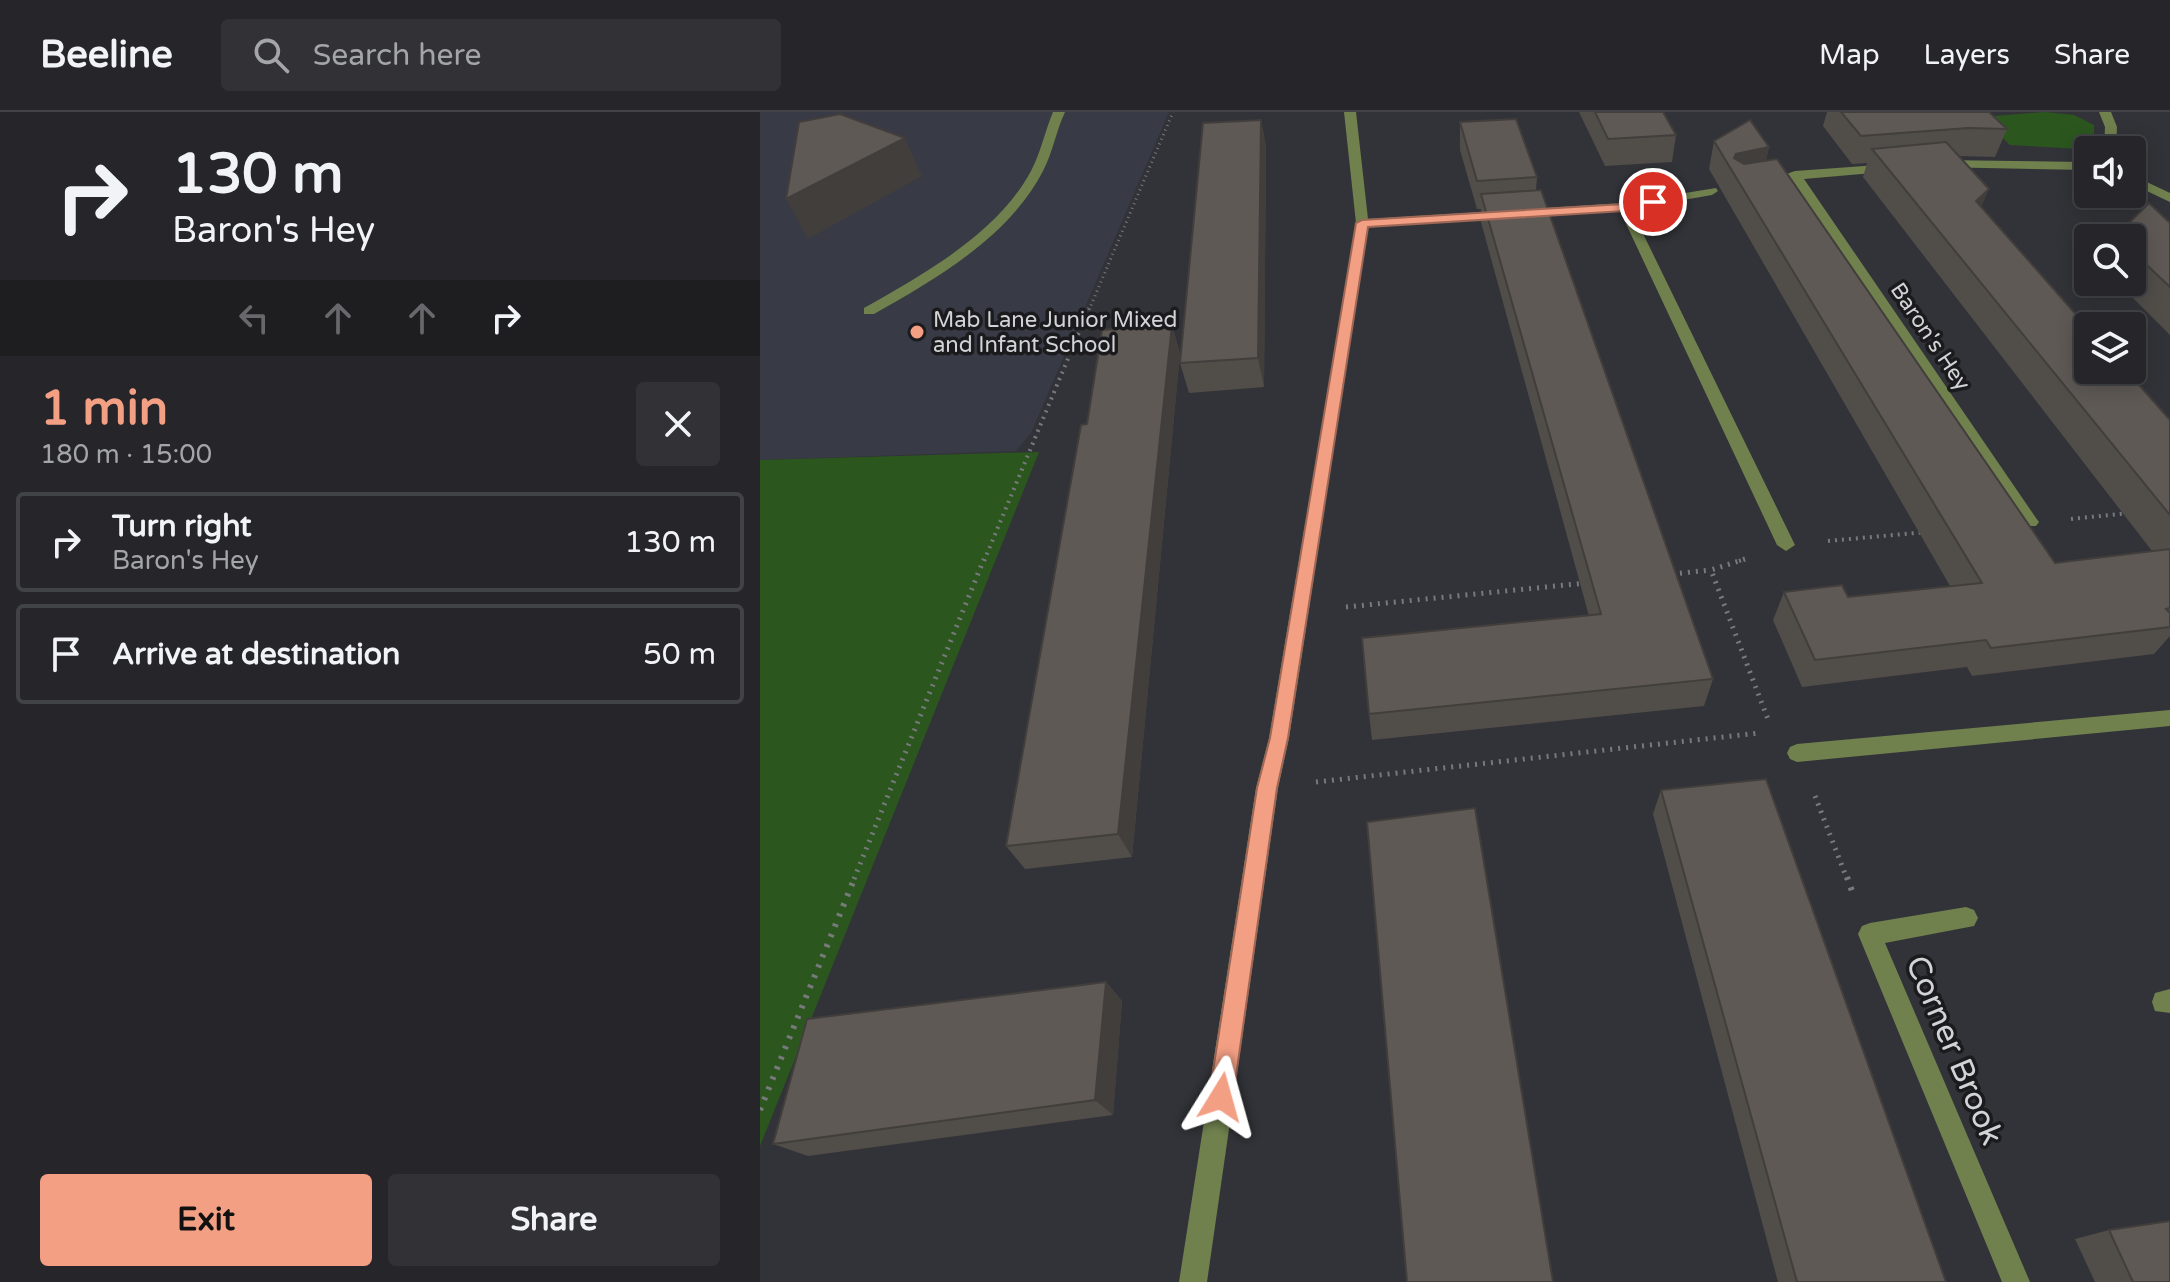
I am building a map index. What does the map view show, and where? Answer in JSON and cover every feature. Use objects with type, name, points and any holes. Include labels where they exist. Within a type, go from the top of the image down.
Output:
[{"type":"street","points":[[869,311],[913,287],[946,262],[1022,194],[1046,153],[1059,112]]},
{"type":"street","points":[[1193,1282],[1267,788],[1279,738],[1362,223],[1350,112]]},
{"type":"street","points":[[2105,112],[2111,127],[2111,136]]},
{"type":"street","points":[[1952,176],[1934,165],[2074,166]]},
{"type":"street","points":[[1766,180],[1912,166]]},
{"type":"street","name":"Baron's Hey","points":[[1795,175],[2030,522]]},
{"type":"street","points":[[2146,186],[2170,198]]},
{"type":"street","points":[[1362,223],[1624,207],[1712,191]]},
{"type":"street","points":[[1624,207],[1786,545]]},
{"type":"street","points":[[1797,753],[2170,718]]},
{"type":"street","name":"Corner Brook","points":[[1966,918],[1870,934],[2016,1282]]},
{"type":"path","points":[[760,1110],[1021,469],[1173,112]]},
{"type":"path","points":[[2030,522],[2139,512]]},
{"type":"path","points":[[1663,575],[1711,570],[1786,545],[1938,531]]},
{"type":"path","points":[[1267,788],[1772,732],[1711,570]]},
{"type":"path","points":[[1299,612],[1600,582]]},
{"type":"path","points":[[1797,753],[1870,934]]},
{"type":"shaded area","name":"Mab Lane Junior Mixed and Infant School","points":[[760,112],[1169,112],[1031,433],[1016,451],[760,460]]},
{"type":"green space","points":[[2045,112],[2074,115],[2094,125],[2094,136],[2074,136],[2074,149],[2010,145],[1982,117]]},
{"type":"green space","points":[[1039,452],[760,1146],[760,460]]},
{"type":"building","points":[[1595,112],[1663,112],[1676,135],[1608,139]]},
{"type":"building","points":[[1841,112],[1989,112],[2007,129],[1968,128],[1861,136]]},
{"type":"building","points":[[840,114],[905,138],[786,199],[799,122]]},
{"type":"building","points":[[1516,119],[1537,177],[1477,181],[1460,122]]},
{"type":"building","points":[[1261,120],[1258,358],[1180,363],[1203,123]]},
{"type":"building","points":[[1750,120],[1769,147],[1736,154],[1734,158],[1744,164],[1777,159],[2055,563],[2170,549],[2170,608],[2166,609],[2170,613],[2170,627],[1991,648],[1986,640],[1815,660],[1784,592],[1842,585],[1848,597],[1982,583],[1714,141]]},
{"type":"building","points":[[1946,142],[1989,189],[1976,201],[2074,312],[2074,384],[2138,384],[2170,420],[2170,515],[1872,149]]},
{"type":"building","points":[[1541,190],[1713,679],[1369,714],[1362,638],[1601,614],[1481,194]]},
{"type":"building","points":[[2149,203],[2170,223],[2170,287],[2146,264],[2146,224],[2128,224]]},
{"type":"building","points":[[1172,325],[1118,834],[1006,846],[1081,425],[1087,424],[1102,330]]},
{"type":"building","points":[[1766,779],[1946,1282],[1797,1282],[1661,790]]},
{"type":"building","points":[[1475,808],[1553,1282],[1407,1282],[1367,822]]},
{"type":"building","points":[[1106,982],[1095,1100],[773,1144],[807,1019]]},
{"type":"building","points":[[2170,1221],[2170,1282],[2133,1282],[2109,1230]]},
{"type":"place","name":"Mab Lane Junior Mixed and Infant School","points":[[917,332]]},
{"type":"route","points":[[1221,1097],[1267,788],[1279,738],[1362,223],[1624,207],[1653,202]]}]
